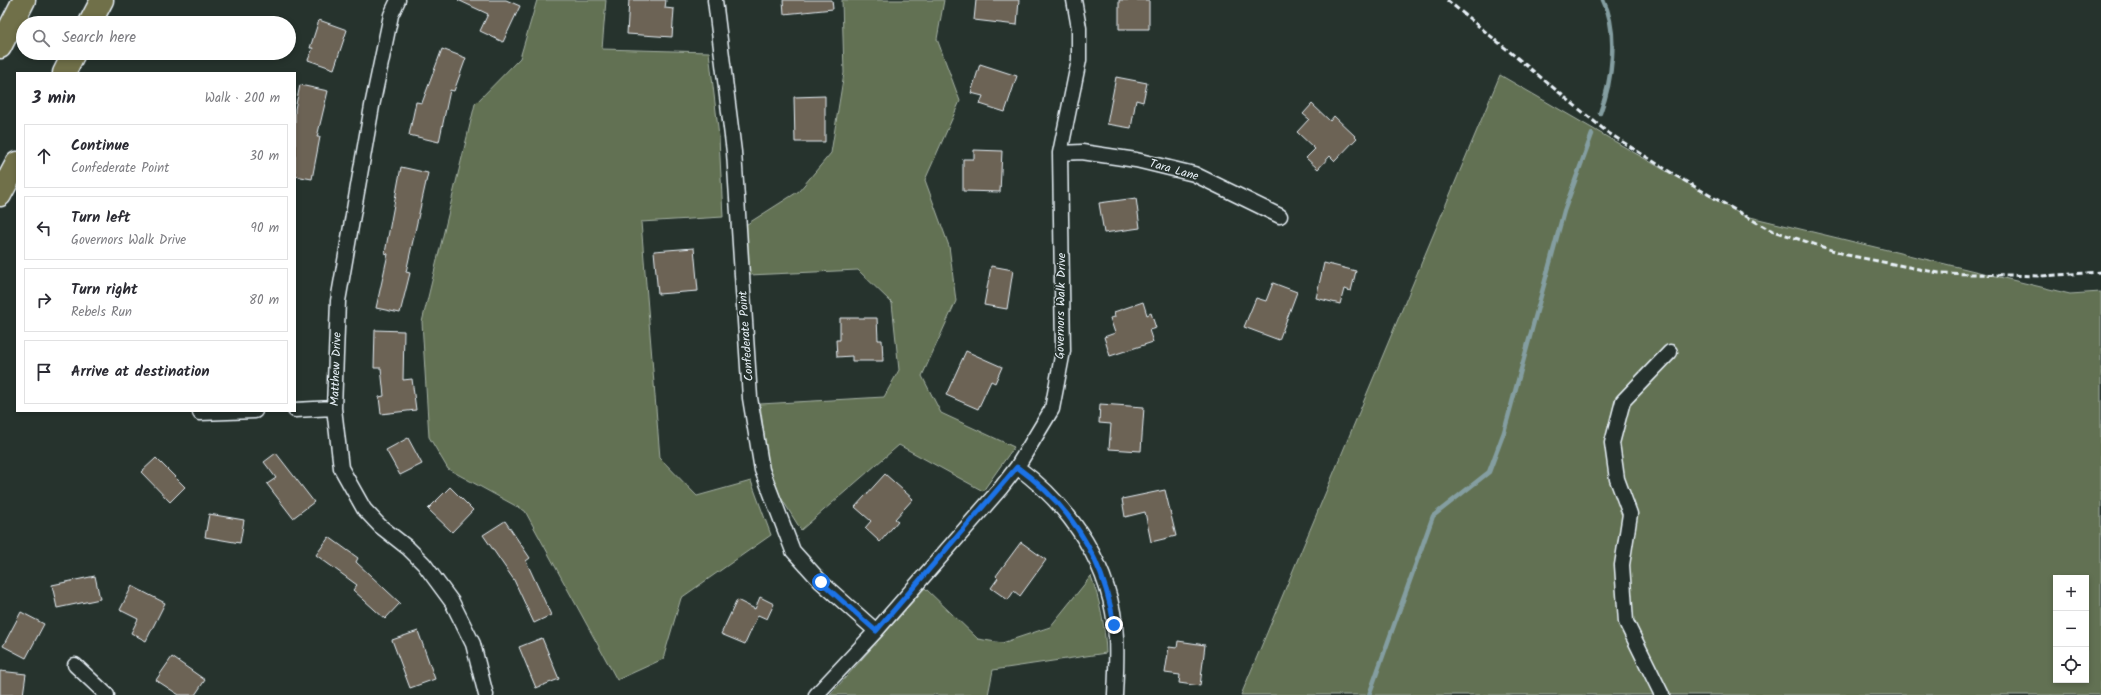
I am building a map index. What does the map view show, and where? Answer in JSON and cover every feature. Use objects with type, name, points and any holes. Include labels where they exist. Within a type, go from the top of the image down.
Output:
[{"type":"highway","points":[[0,46],[21,0]]},
{"type":"highway","points":[[0,46],[24,0]]},
{"type":"highway","points":[[94,16],[102,0]]},
{"type":"highway","points":[[64,72],[70,60]]},
{"type":"highway","points":[[0,195],[16,165]]},
{"type":"street","name":"Matthew Drive","points":[[398,0],[391,15],[372,106],[338,301],[334,408],[341,468],[351,489],[364,509],[380,526],[408,548],[424,564],[452,602],[473,644],[486,695]]},
{"type":"street","name":"Confederate Point","points":[[715,0],[734,152],[750,398],[762,470],[793,551],[821,582],[876,631]]},
{"type":"street","name":"Governors Walk Drive","points":[[816,695],[876,631],[1017,467],[1052,409],[1063,351],[1060,153],[1079,60],[1079,28],[1074,0]]},
{"type":"street","name":"Tara Lane","points":[[1060,153],[1082,152],[1136,160],[1194,174],[1280,216]]},
{"type":"street","points":[[1662,695],[1626,622],[1622,565],[1630,514],[1617,479],[1612,443],[1624,401],[1670,352]]},
{"type":"street","points":[[296,410],[334,408]]},
{"type":"street","points":[[200,413],[228,412]]},
{"type":"street","points":[[1017,467],[1030,476],[1062,506],[1088,544],[1098,566],[1111,604],[1116,637],[1115,695]]},
{"type":"street","points":[[75,665],[107,695]]},
{"type":"green space","points":[[537,0],[606,0],[602,49],[709,52],[719,137],[723,217],[641,222],[660,458],[697,496],[751,481],[771,535],[681,598],[663,659],[617,680],[525,511],[448,469],[429,437],[422,322],[475,104],[520,58]]},
{"type":"green space","points":[[842,0],[944,0],[937,39],[960,101],[925,180],[949,246],[956,301],[922,376],[941,413],[1014,447],[983,491],[899,445],[801,530],[780,496],[768,463],[760,404],[884,397],[899,370],[892,303],[858,270],[749,275],[744,226],[799,191],[831,153],[844,73]]},
{"type":"green space","points":[[1500,75],[1742,215],[2070,294],[2101,292],[2101,695],[1241,695]]},
{"type":"green space","points":[[1091,576],[1102,613],[1106,653],[993,670],[988,695],[830,695],[925,588],[978,639],[1002,643],[1050,627]]},
{"type":"building","points":[[458,0],[506,0],[520,6],[503,42],[480,31],[488,14]]},
{"type":"building","points":[[629,0],[666,0],[665,8],[674,9],[672,37],[627,34]]},
{"type":"building","points":[[783,0],[832,0],[833,9],[784,14]]},
{"type":"building","points":[[976,0],[1019,0],[1017,25],[974,20]]},
{"type":"building","points":[[1119,0],[1149,0],[1149,29],[1119,29]]},
{"type":"building","points":[[319,20],[347,30],[334,69],[308,60],[313,48],[310,48]]},
{"type":"building","points":[[442,49],[466,58],[454,91],[450,90],[439,142],[409,135],[416,102],[422,103]]},
{"type":"building","points":[[980,64],[1017,76],[1005,112],[980,104],[983,96],[971,93]]},
{"type":"building","points":[[1116,77],[1147,83],[1143,102],[1136,100],[1131,128],[1107,124]]},
{"type":"building","points":[[300,85],[328,91],[317,137],[320,137],[312,179],[296,176],[296,104]]},
{"type":"building","points":[[825,96],[825,142],[795,142],[794,97]]},
{"type":"building","points":[[1312,104],[1330,121],[1334,116],[1357,138],[1335,161],[1330,156],[1318,169],[1306,158],[1315,149],[1297,132],[1309,119],[1303,114]]},
{"type":"building","points":[[974,150],[1002,151],[1000,192],[963,191],[963,159],[974,159]]},
{"type":"building","points":[[401,167],[428,173],[406,272],[410,273],[400,313],[376,308],[388,254],[385,253]]},
{"type":"building","points":[[1136,198],[1140,228],[1104,233],[1099,203]]},
{"type":"building","points":[[694,248],[698,291],[658,294],[654,251]]},
{"type":"building","points":[[1324,263],[1356,271],[1351,291],[1344,289],[1340,304],[1316,298]]},
{"type":"building","points":[[991,266],[1013,270],[1007,309],[984,305]]},
{"type":"building","points":[[1273,283],[1297,292],[1279,340],[1244,327],[1256,298],[1266,301]]},
{"type":"building","points":[[1143,302],[1147,315],[1151,313],[1156,328],[1149,330],[1153,342],[1110,356],[1104,337],[1115,333],[1110,318],[1115,317],[1114,312]]},
{"type":"building","points":[[840,318],[877,318],[878,340],[882,340],[883,361],[852,361],[852,356],[837,357],[836,340],[840,340]]},
{"type":"building","points":[[375,330],[404,331],[403,380],[412,379],[416,410],[381,414],[379,397],[384,396],[381,368],[374,368]]},
{"type":"building","points":[[966,351],[1002,367],[995,383],[991,381],[978,409],[946,395]]},
{"type":"building","points":[[1100,404],[1144,407],[1141,451],[1109,449],[1111,424],[1099,423]]},
{"type":"building","points":[[408,438],[422,464],[400,475],[386,450]]},
{"type":"building","points":[[276,453],[314,502],[293,518],[267,484],[276,478],[264,462]]},
{"type":"building","points":[[156,458],[185,487],[170,502],[141,472]]},
{"type":"building","points":[[885,474],[913,499],[895,519],[898,521],[880,542],[865,528],[871,521],[855,507]]},
{"type":"building","points":[[450,487],[473,510],[452,532],[428,509]]},
{"type":"building","points":[[1165,490],[1176,536],[1151,542],[1145,512],[1125,517],[1122,499]]},
{"type":"building","points":[[209,514],[244,520],[240,543],[205,537]]},
{"type":"building","points":[[505,521],[530,558],[526,561],[551,615],[534,623],[514,580],[483,535]]},
{"type":"building","points":[[329,537],[358,558],[356,562],[400,603],[385,619],[353,590],[357,585],[316,555]]},
{"type":"building","points":[[1021,542],[1046,560],[1020,596],[1014,591],[1008,600],[991,588],[998,578],[996,576]]},
{"type":"building","points":[[95,576],[100,599],[57,608],[52,585]]},
{"type":"building","points":[[132,586],[165,603],[146,641],[131,633],[138,619],[120,610]]},
{"type":"building","points":[[760,597],[774,604],[767,619],[758,615],[745,644],[721,634],[737,600],[755,609]]},
{"type":"building","points":[[21,612],[44,624],[26,658],[3,646]]},
{"type":"building","points":[[418,631],[435,679],[410,688],[392,640]]},
{"type":"building","points":[[542,638],[559,679],[536,688],[519,647]]},
{"type":"building","points":[[1178,641],[1205,645],[1200,686],[1179,683],[1180,675],[1165,673],[1169,647],[1177,648]]},
{"type":"building","points":[[172,657],[205,680],[195,695],[179,695],[156,680]]},
{"type":"building","points":[[0,671],[26,674],[23,695],[0,695]]},
{"type":"waterway","points":[[1600,113],[1608,86],[1612,56],[1611,27],[1603,0]]},
{"type":"waterway","points":[[1369,695],[1433,516],[1489,472],[1504,432],[1564,211],[1592,134]]},
{"type":"railway","points":[[1447,0],[1607,132],[1678,177],[1768,229],[1847,255],[1939,273],[2042,276],[2101,272]]},
{"type":"route","points":[[821,582],[876,631],[1000,489],[1017,467],[1030,476],[1054,498],[1076,524],[1088,544],[1098,566],[1111,604],[1114,625]]}]
